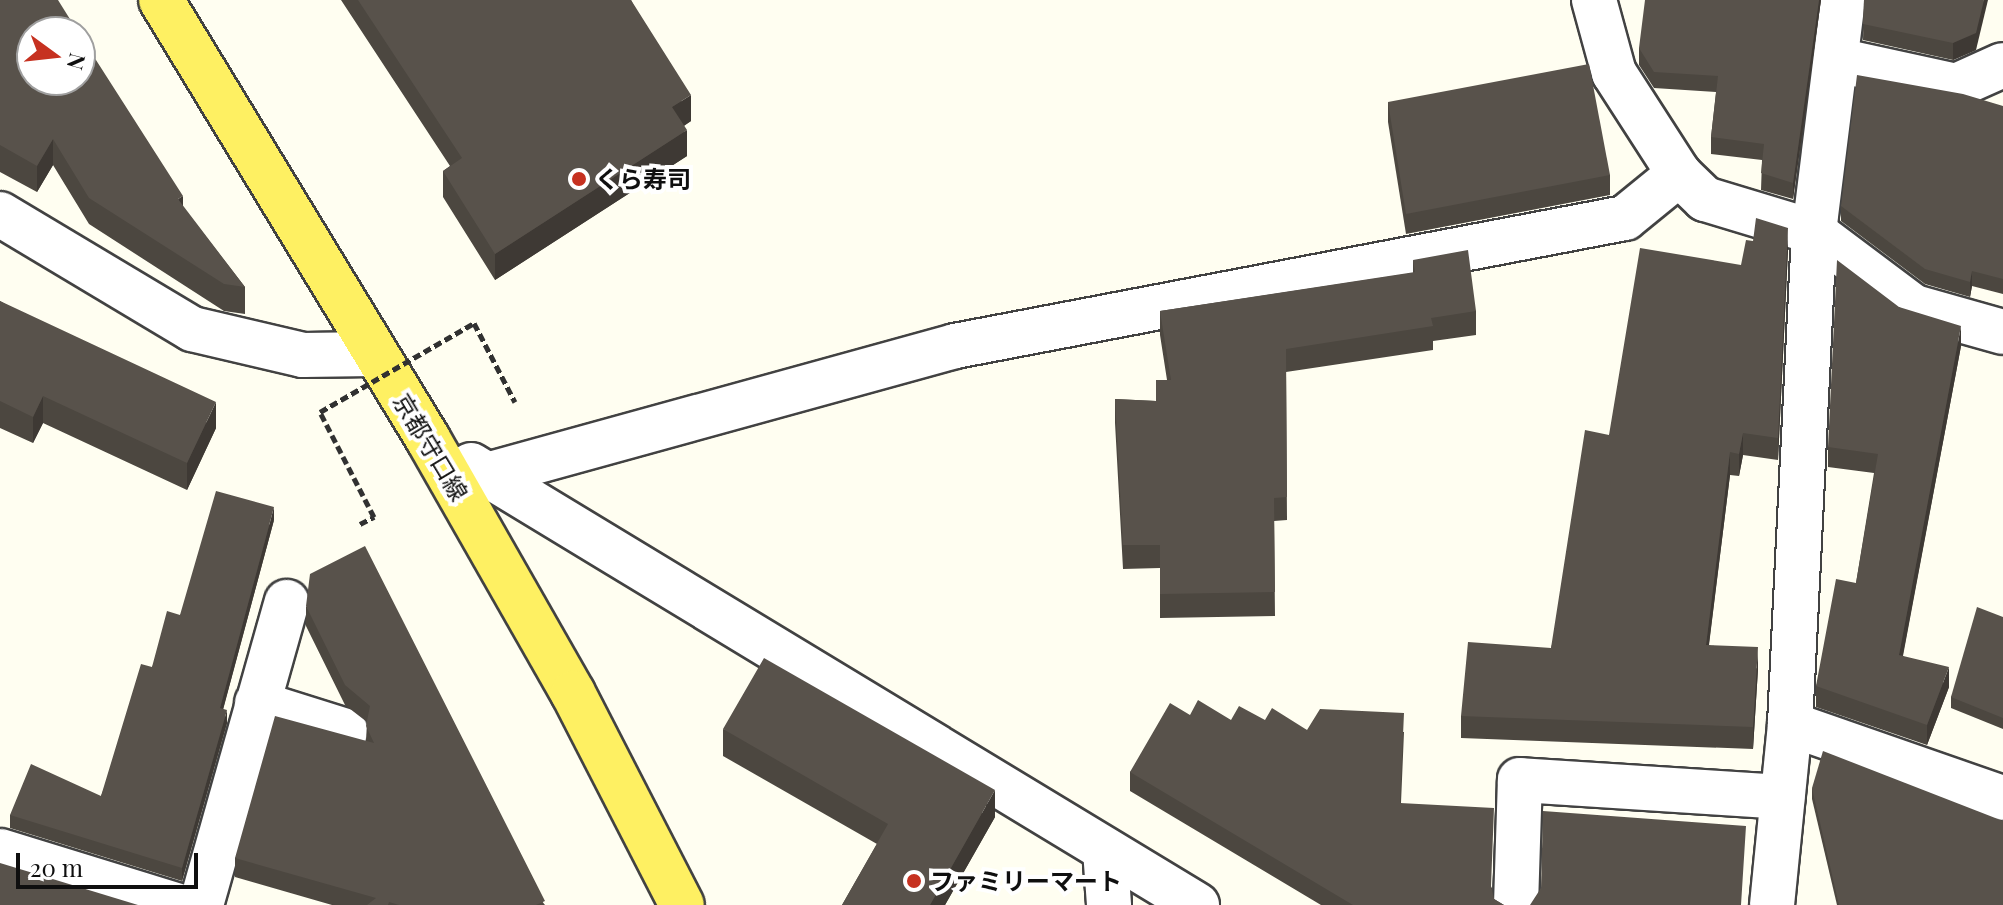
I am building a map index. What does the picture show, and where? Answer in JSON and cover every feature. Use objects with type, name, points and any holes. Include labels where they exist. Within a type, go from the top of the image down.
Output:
[{"type":"main road","name":"京都守口線","points":[[161,0],[373,354],[428,439],[573,693],[682,905]]},
{"type":"street","points":[[1594,0],[1614,73],[1679,174],[1705,199],[1814,232],[1914,307],[2003,332]]},
{"type":"street","points":[[1772,905],[1790,724],[1814,232],[1843,0]]},
{"type":"street","points":[[1837,60],[1956,86],[2003,65]]},
{"type":"street","points":[[487,475],[955,346],[1625,218],[1679,174]]},
{"type":"street","points":[[0,214],[192,329],[303,355],[373,354]]},
{"type":"street","points":[[428,439],[1197,905]]},
{"type":"street","points":[[201,905],[287,602]]},
{"type":"street","points":[[257,703],[346,731]]},
{"type":"street","points":[[1790,724],[2003,798]]},
{"type":"street","points":[[1516,905],[1520,780],[1782,797]]},
{"type":"street","points":[[1105,850],[1109,905]]},
{"type":"street","points":[[0,851],[176,905]]},
{"type":"path","points":[[360,524],[374,517],[320,412],[474,323],[515,402]]},
{"type":"building","points":[[0,0],[58,0],[68,16],[16,16],[16,96],[96,96],[96,60],[183,196],[178,199],[245,287],[224,284],[89,198],[53,139],[37,166],[0,145]]},
{"type":"building","points":[[358,0],[631,0],[691,95],[672,107],[687,130],[495,254],[443,171],[462,158]]},
{"type":"building","points":[[1645,0],[1819,0],[1793,183],[1761,173],[1764,144],[1711,137],[1718,76],[1654,72],[1639,48]]},
{"type":"building","points":[[1864,0],[1984,0],[1976,33],[1953,43],[1863,24]]},
{"type":"building","points":[[1589,64],[1610,175],[1406,214],[1388,102]]},
{"type":"building","points":[[1857,75],[1963,94],[2003,106],[2003,279],[1972,271],[1970,282],[1925,269],[1841,206]]},
{"type":"building","points":[[1756,218],[1788,228],[1778,438],[1743,433],[1739,454],[1730,452],[1706,645],[1758,647],[1753,727],[1461,716],[1468,642],[1551,648],[1585,430],[1609,435],[1640,248],[1741,265],[1746,240],[1753,241]]},
{"type":"building","points":[[1468,250],[1476,311],[1431,318],[1433,326],[1286,349],[1287,497],[1274,498],[1275,592],[1160,594],[1160,545],[1123,545],[1115,399],[1156,401],[1156,380],[1171,380],[1160,311],[1415,272],[1413,260]]},
{"type":"building","points":[[1837,260],[1899,307],[1961,326],[1899,655],[1949,667],[1927,725],[1816,686],[1836,579],[1856,583],[1878,454],[1828,447]]},
{"type":"building","points":[[0,301],[216,402],[187,463],[43,396],[33,417],[0,401]]},
{"type":"building","points":[[216,491],[274,507],[220,708],[227,710],[182,868],[10,815],[31,764],[101,796],[141,664],[152,667],[167,611],[180,615]]},
{"type":"building","points":[[365,546],[545,901],[536,905],[399,905],[389,902],[388,905],[367,905],[376,898],[235,858],[275,716],[374,743],[366,726],[370,706],[345,685],[306,606],[310,574]]},
{"type":"building","points":[[1977,607],[2003,617],[2003,718],[1951,697]]},
{"type":"building","points":[[764,658],[995,790],[930,905],[842,905],[888,824],[723,729]]},
{"type":"building","points":[[1198,700],[1231,720],[1239,706],[1265,720],[1272,708],[1307,730],[1320,709],[1404,713],[1400,803],[1494,808],[1491,886],[1494,899],[1504,905],[1353,905],[1130,772],[1170,703],[1190,715]]},
{"type":"building","points":[[1823,751],[2003,821],[2003,905],[1839,905],[1812,788]]},
{"type":"building","points":[[1543,811],[1746,826],[1741,905],[1530,905],[1541,888]]},
{"type":"building","points":[[0,863],[138,905],[0,905]]},
{"type":"place","name":"くら寿司","points":[[579,179]]},
{"type":"place","name":"ファミリーマート","points":[[914,881]]}]
